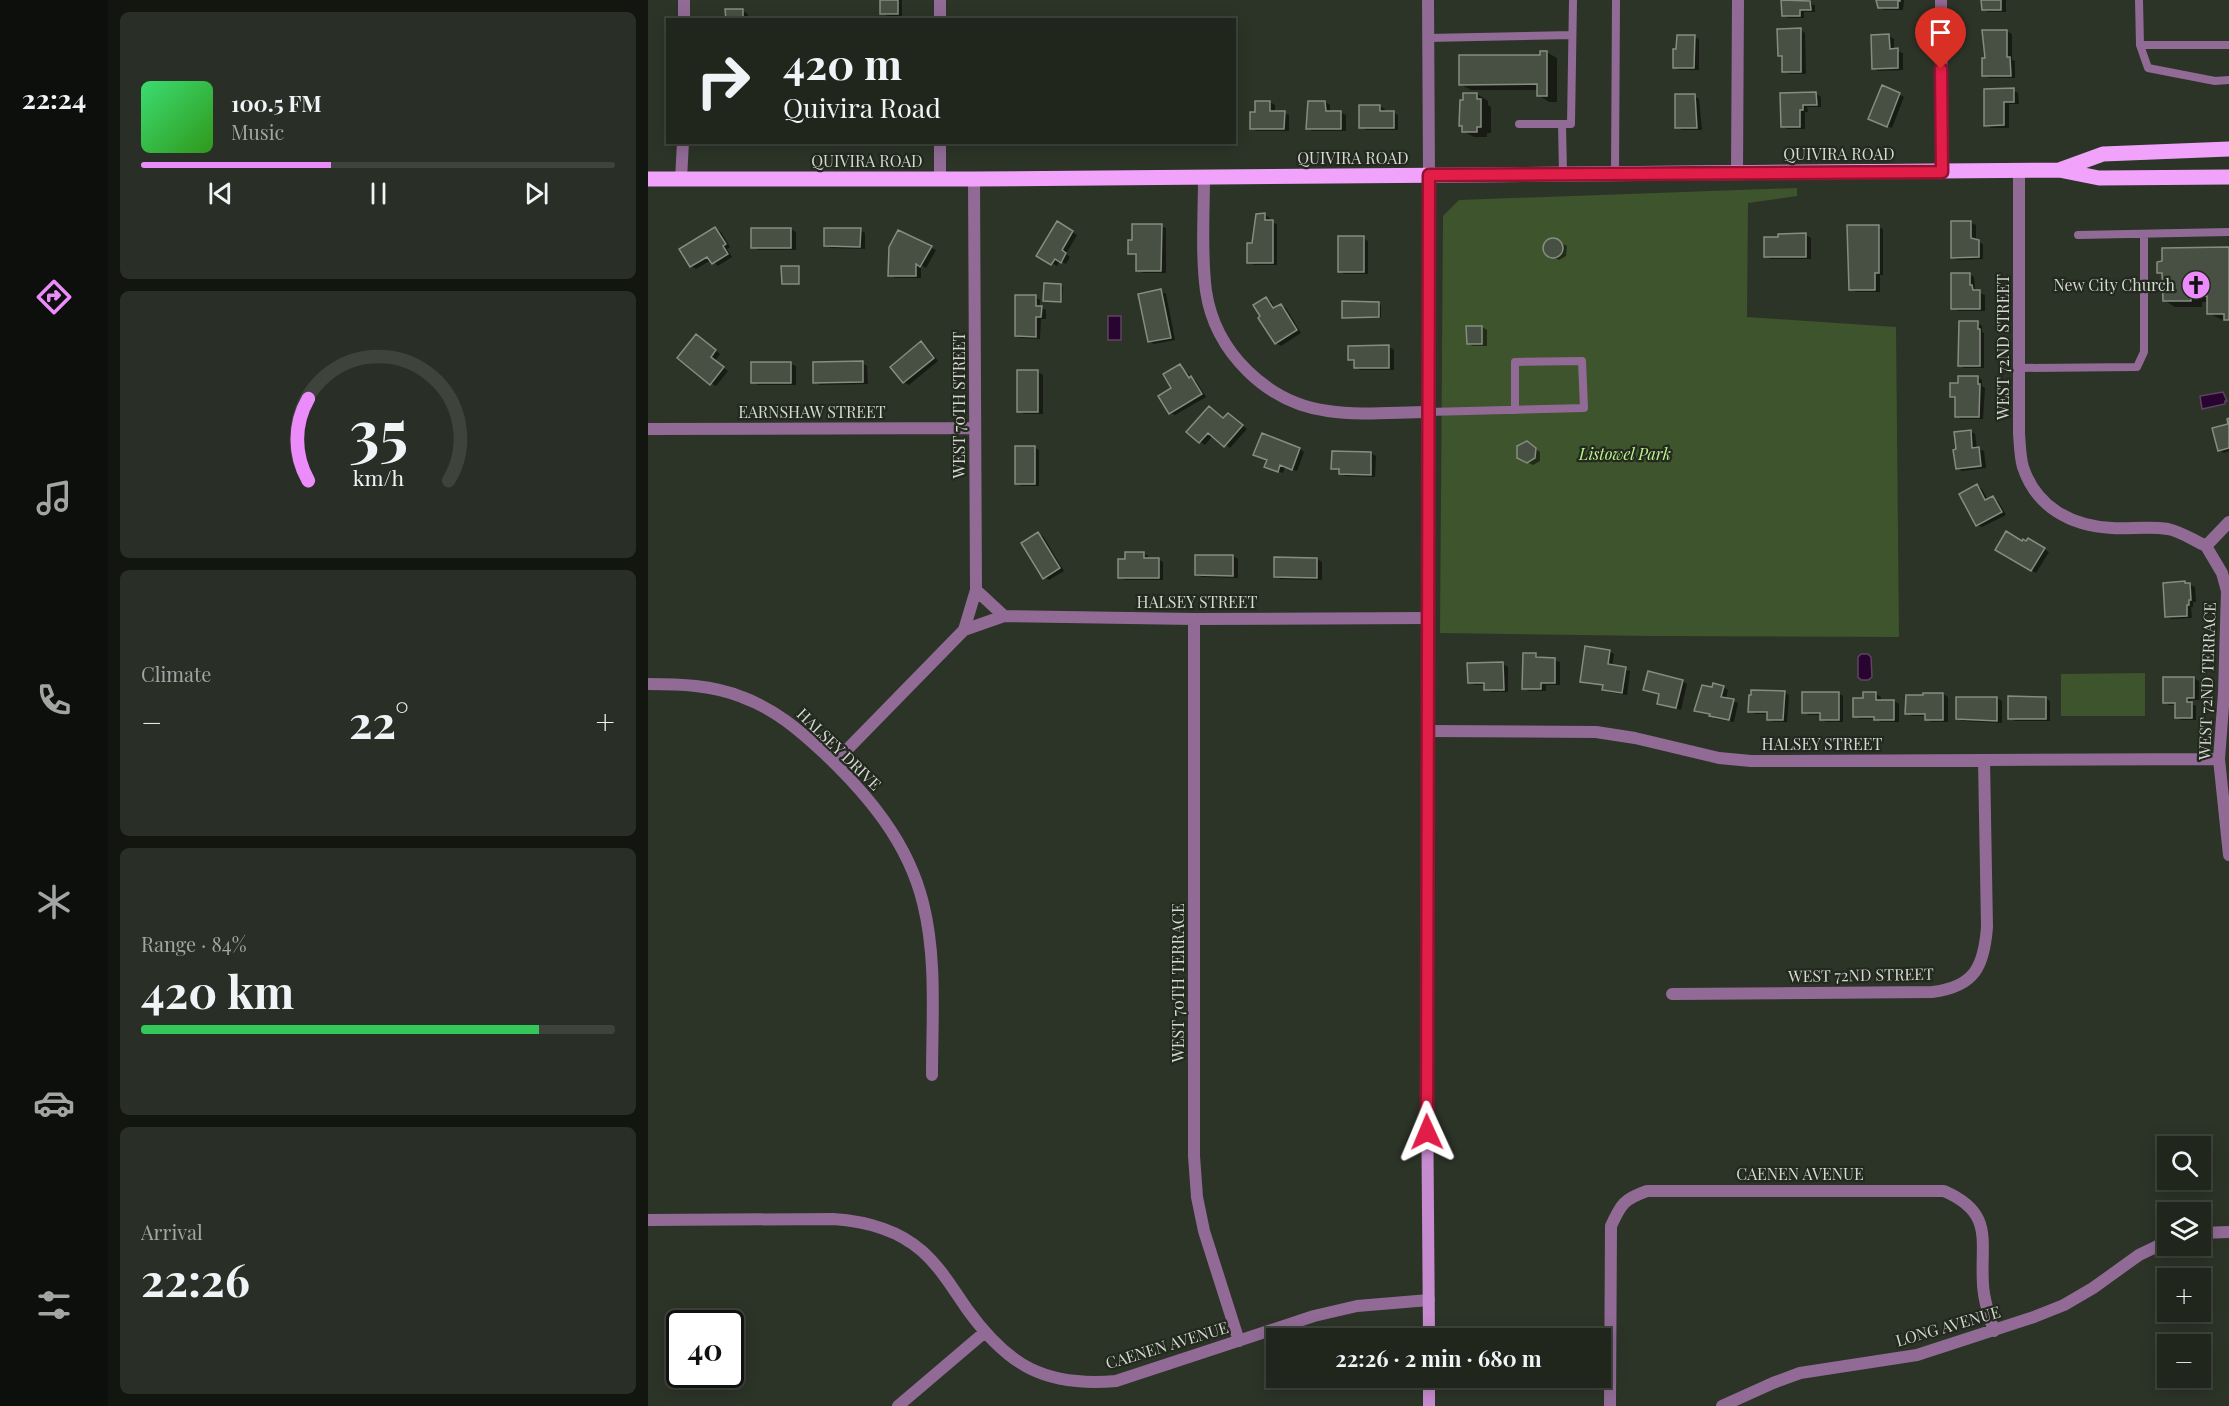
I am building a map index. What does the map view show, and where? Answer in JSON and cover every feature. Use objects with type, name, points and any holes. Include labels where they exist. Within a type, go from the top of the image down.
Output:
[{"type":"main road","name":"QUIVIRA ROAD","points":[[2059,170],[2103,154],[2229,149]]},
{"type":"main road","name":"QUIVIRA ROAD","points":[[648,179],[974,179],[2059,170],[2098,178],[2229,177]]},
{"type":"street","points":[[684,0],[684,18]]},
{"type":"street","points":[[940,0],[940,18]]},
{"type":"street","points":[[1428,0],[1427,1085],[1429,1328]]},
{"type":"street","points":[[1737,172],[1738,0]]},
{"type":"street","points":[[1941,0],[1942,172]]},
{"type":"street","points":[[681,179],[683,144]]},
{"type":"street","points":[[940,144],[940,179]]},
{"type":"street","name":"WEST 72ND STREET","points":[[2019,171],[2019,434],[2023,465],[2031,485],[2042,501],[2055,512],[2073,521],[2096,527],[2166,529],[2182,533],[2206,546]]},
{"type":"street","points":[[1204,177],[1206,293],[1220,335],[1232,353],[1254,377],[1278,394],[1304,406],[1328,411],[1428,412]]},
{"type":"street","name":"WEST 70TH STREET","points":[[964,630],[976,590],[974,179]]},
{"type":"street","name":"EARNSHAW STREET","points":[[648,429],[975,428]]},
{"type":"street","points":[[2206,546],[2229,522]]},
{"type":"street","name":"WEST 72ND TERRACE","points":[[2206,546],[2222,573],[2227,591],[2224,693],[2219,759],[2229,855]]},
{"type":"street","points":[[976,590],[1004,616]]},
{"type":"street","name":"WEST 70TH STREET","points":[[834,763],[964,630],[1004,616]]},
{"type":"street","name":"HALSEY STREET","points":[[1004,616],[1194,620],[1429,618]]},
{"type":"street","name":"WEST 70TH TERRACE","points":[[1194,620],[1194,1156],[1197,1197],[1204,1231],[1239,1341]]},
{"type":"street","name":"HALSEY DRIVE","points":[[648,684],[680,684],[715,689],[742,696],[770,708],[796,726],[864,793],[899,843],[915,876],[923,903],[932,972],[932,1075]]},
{"type":"street","name":"HALSEY STREET","points":[[1429,731],[1596,732],[1635,738],[1719,758],[1751,761],[2219,759]]},
{"type":"street","name":"WEST 72ND STREET","points":[[1672,993],[1932,992],[1947,990],[1964,982],[1977,970],[1985,954],[1987,927],[1984,760]]},
{"type":"street","name":"CAENEN AVENUE","points":[[1610,1406],[1611,1226],[1621,1204],[1632,1196],[1647,1191],[1944,1191],[1959,1197],[1974,1212],[1980,1223],[1984,1247],[1983,1284],[1986,1307],[1994,1331]]},
{"type":"street","name":"CAENEN AVENUE","points":[[648,1220],[833,1219],[853,1220],[880,1227],[904,1238],[942,1270],[985,1332],[1000,1349],[1019,1363],[1043,1374],[1090,1383],[1116,1380],[1314,1316],[1357,1306],[1429,1300]]},
{"type":"street","points":[[2211,1233],[2229,1232]]},
{"type":"street","name":"LONG AVENUE","points":[[1722,1406],[1800,1373],[1917,1355],[1994,1331],[2064,1305],[2093,1288],[2139,1255],[2157,1246]]},
{"type":"street","points":[[898,1406],[985,1332]]},
{"type":"street","points":[[1429,1388],[1429,1406]]},
{"type":"lane","points":[[1519,124],[1571,124],[1573,0]]},
{"type":"lane","points":[[1615,173],[1616,0]]},
{"type":"lane","points":[[2139,0],[2140,45],[2148,68],[2215,81],[2229,80]]},
{"type":"lane","points":[[1428,38],[1572,35]]},
{"type":"lane","points":[[2140,45],[2229,45]]},
{"type":"lane","points":[[1562,124],[1563,174]]},
{"type":"lane","points":[[2078,235],[2229,232]]},
{"type":"lane","points":[[2019,368],[2137,367],[2144,352],[2144,234]]},
{"type":"lane","points":[[1428,412],[1515,410],[1584,408],[1582,361],[1515,362],[1515,410]]},
{"type":"green space","name":"Listowel Park","points":[[1797,188],[1797,196],[1748,203],[1747,317],[1896,327],[1899,637],[1440,633],[1443,216],[1459,200]]},
{"type":"green space","points":[[2145,673],[2145,716],[2061,716],[2061,674]]},
{"type":"shaded area","points":[[1108,316],[1121,316],[1121,340],[1108,340]]},
{"type":"shaded area","points":[[2223,392],[2227,401],[2225,404],[2202,409],[2200,396]]},
{"type":"shaded area","points":[[1861,654],[1868,654],[1871,657],[1872,677],[1868,680],[1861,680],[1858,677],[1858,657]]},
{"type":"building","points":[[880,0],[898,0],[898,14],[880,14]]},
{"type":"building","points":[[1781,0],[1810,1],[1811,10],[1800,10],[1800,16],[1782,16]]},
{"type":"building","points":[[1876,0],[1900,1],[1898,1],[1898,8],[1878,8]]},
{"type":"building","points":[[1981,0],[2001,0],[2001,10],[1982,10]]},
{"type":"building","points":[[725,9],[743,9],[743,18],[726,18]]},
{"type":"building","points":[[1801,28],[1801,72],[1782,72],[1782,56],[1778,56],[1777,29]]},
{"type":"building","points":[[1982,30],[2007,30],[2007,57],[2010,57],[2011,76],[1982,76],[1982,58],[1985,58]]},
{"type":"building","points":[[1889,34],[1890,49],[1898,48],[1898,68],[1872,69],[1871,35]]},
{"type":"building","points":[[1677,35],[1695,35],[1694,68],[1673,68],[1673,49],[1676,49]]},
{"type":"building","points":[[1540,51],[1547,51],[1547,96],[1537,96],[1537,84],[1459,85],[1459,55],[1540,55]]},
{"type":"building","points":[[1882,85],[1900,93],[1887,127],[1868,119]]},
{"type":"building","points":[[2014,88],[2014,102],[2004,102],[2004,125],[1984,126],[1984,89]]},
{"type":"building","points":[[1816,92],[1817,105],[1803,105],[1803,110],[1800,110],[1800,127],[1781,127],[1780,93]]},
{"type":"building","points":[[1463,93],[1477,93],[1477,99],[1481,99],[1481,127],[1477,127],[1477,132],[1462,132],[1462,126],[1459,126],[1460,100],[1463,100]]},
{"type":"building","points":[[1675,94],[1695,94],[1697,128],[1675,128]]},
{"type":"building","points":[[1255,101],[1270,101],[1270,111],[1285,111],[1284,129],[1250,129],[1250,112],[1255,112]]},
{"type":"building","points":[[1308,101],[1325,101],[1326,111],[1341,111],[1341,129],[1306,129]]},
{"type":"building","points":[[1359,105],[1380,105],[1380,111],[1394,111],[1394,128],[1359,128]]},
{"type":"building","points":[[1265,213],[1265,220],[1273,220],[1273,263],[1247,263],[1247,243],[1252,243],[1256,214]]},
{"type":"building","points":[[1057,221],[1073,231],[1062,250],[1066,253],[1061,263],[1055,259],[1051,265],[1036,256]]},
{"type":"building","points":[[1951,221],[1971,221],[1971,238],[1979,240],[1979,257],[1951,258]]},
{"type":"building","points":[[1132,224],[1162,224],[1161,271],[1136,271],[1136,254],[1128,254],[1128,240],[1132,240]]},
{"type":"building","points":[[1847,225],[1879,225],[1879,273],[1875,273],[1875,290],[1849,290]]},
{"type":"building","points":[[715,227],[726,244],[723,246],[728,254],[712,264],[707,257],[690,267],[679,249]]},
{"type":"building","points":[[751,228],[791,228],[791,248],[751,248]]},
{"type":"building","points":[[824,228],[861,228],[860,247],[824,246]]},
{"type":"building","points":[[898,230],[932,246],[920,267],[916,264],[916,276],[888,276],[889,247]]},
{"type":"building","points":[[1806,233],[1806,257],[1764,257],[1764,237]]},
{"type":"building","points":[[1338,236],[1364,236],[1364,272],[1338,272]]},
{"type":"building","points":[[1553,238],[1560,241],[1563,248],[1560,255],[1553,258],[1546,255],[1543,248],[1546,241]]},
{"type":"building","name":"New City Church","points":[[2229,247],[2229,320],[2224,320],[2224,314],[2207,314],[2207,296],[2191,297],[2191,301],[2163,301],[2162,273],[2157,273],[2157,262],[2162,261],[2162,248]]},
{"type":"building","points":[[781,266],[799,266],[799,284],[782,284]]},
{"type":"building","points":[[1951,273],[1970,273],[1970,285],[1973,290],[1980,290],[1980,309],[1951,309]]},
{"type":"building","points":[[1044,283],[1061,284],[1061,302],[1043,301]]},
{"type":"building","points":[[1161,289],[1171,338],[1148,342],[1138,294]]},
{"type":"building","points":[[1015,295],[1036,295],[1036,306],[1042,306],[1041,317],[1036,317],[1036,337],[1015,336]]},
{"type":"building","points":[[1266,297],[1273,308],[1281,304],[1297,330],[1275,344],[1258,318],[1260,316],[1253,305]]},
{"type":"building","points":[[1342,301],[1379,302],[1379,317],[1342,318]]},
{"type":"building","points":[[1959,321],[1978,321],[1980,366],[1958,366]]},
{"type":"building","points":[[1466,326],[1482,326],[1482,344],[1467,344]]},
{"type":"building","points":[[696,334],[716,350],[711,357],[724,367],[710,385],[677,358]]},
{"type":"building","points":[[921,341],[934,358],[903,383],[890,367]]},
{"type":"building","points":[[1389,345],[1389,368],[1354,368],[1354,360],[1348,360],[1348,346]]},
{"type":"building","points":[[863,361],[863,382],[813,383],[813,362]]},
{"type":"building","points":[[751,362],[791,362],[791,383],[751,383]]},
{"type":"building","points":[[1180,364],[1202,394],[1169,414],[1158,396],[1171,388],[1163,374]]},
{"type":"building","points":[[1017,370],[1038,370],[1038,412],[1017,412]]},
{"type":"building","points":[[1958,376],[1978,376],[1978,384],[1980,384],[1979,417],[1955,417],[1955,397],[1950,397],[1950,383],[1958,383]]},
{"type":"building","points":[[1209,406],[1223,418],[1228,413],[1243,425],[1224,447],[1208,433],[1199,443],[1186,432]]},
{"type":"building","points":[[2229,418],[2229,448],[2218,451],[2212,428],[2228,424],[2227,419]]},
{"type":"building","points":[[1971,430],[1972,448],[1979,447],[1981,466],[1956,469],[1953,450],[1956,449],[1954,432]]},
{"type":"building","points":[[1262,433],[1300,448],[1292,470],[1280,465],[1278,472],[1264,467],[1267,460],[1253,455]]},
{"type":"building","points":[[1527,441],[1536,448],[1535,458],[1527,463],[1517,458],[1517,446]]},
{"type":"building","points":[[1015,446],[1035,446],[1035,484],[1015,484]]},
{"type":"building","points":[[1332,451],[1371,452],[1371,475],[1339,474],[1339,469],[1331,469]]},
{"type":"building","points":[[1977,484],[1985,500],[1993,496],[2002,512],[1976,526],[1959,494]]},
{"type":"building","points":[[2006,531],[2022,541],[2028,538],[2045,548],[2031,571],[1995,550]]},
{"type":"building","points":[[1038,532],[1060,568],[1043,579],[1021,543]]},
{"type":"building","points":[[1125,552],[1144,552],[1144,558],[1159,558],[1159,578],[1118,578],[1118,559],[1125,559]]},
{"type":"building","points":[[1195,555],[1233,555],[1233,576],[1195,575]]},
{"type":"building","points":[[1274,557],[1317,558],[1317,578],[1274,577]]},
{"type":"building","points":[[2185,581],[2185,583],[2190,583],[2191,600],[2187,605],[2187,616],[2165,617],[2163,583]]},
{"type":"building","points":[[1585,646],[1610,650],[1608,664],[1626,667],[1622,693],[1602,690],[1603,685],[1580,682]]},
{"type":"building","points":[[1523,653],[1536,653],[1536,657],[1555,658],[1555,683],[1541,683],[1541,689],[1522,689]]},
{"type":"building","points":[[1503,662],[1504,690],[1484,690],[1484,683],[1468,683],[1467,663]]},
{"type":"building","points":[[1648,671],[1683,680],[1676,708],[1657,704],[1659,694],[1643,690]]},
{"type":"building","points":[[2163,677],[2194,677],[2194,698],[2187,698],[2187,702],[2192,702],[2192,718],[2175,718],[2175,703],[2163,703]]},
{"type":"building","points":[[1713,683],[1724,686],[1721,697],[1734,699],[1729,720],[1694,711],[1702,685],[1712,687]]},
{"type":"building","points":[[1751,690],[1785,691],[1783,720],[1767,720],[1767,712],[1748,712]]},
{"type":"building","points":[[1802,692],[1839,692],[1839,720],[1820,720],[1820,713],[1802,713]]},
{"type":"building","points":[[1863,692],[1876,692],[1876,700],[1894,700],[1894,720],[1853,717],[1853,698],[1863,698]]},
{"type":"building","points":[[1923,693],[1943,693],[1943,720],[1925,720],[1925,714],[1905,714],[1906,695],[1923,695]]},
{"type":"building","points":[[2008,696],[2046,697],[2046,719],[2008,719]]},
{"type":"building","points":[[1956,697],[1997,697],[1997,721],[1956,719]]},
{"type":"place","name":"New City Church","points":[[2196,285]]},
{"type":"route","points":[[1427,1132],[1429,175],[1942,172],[1941,69]]}]
